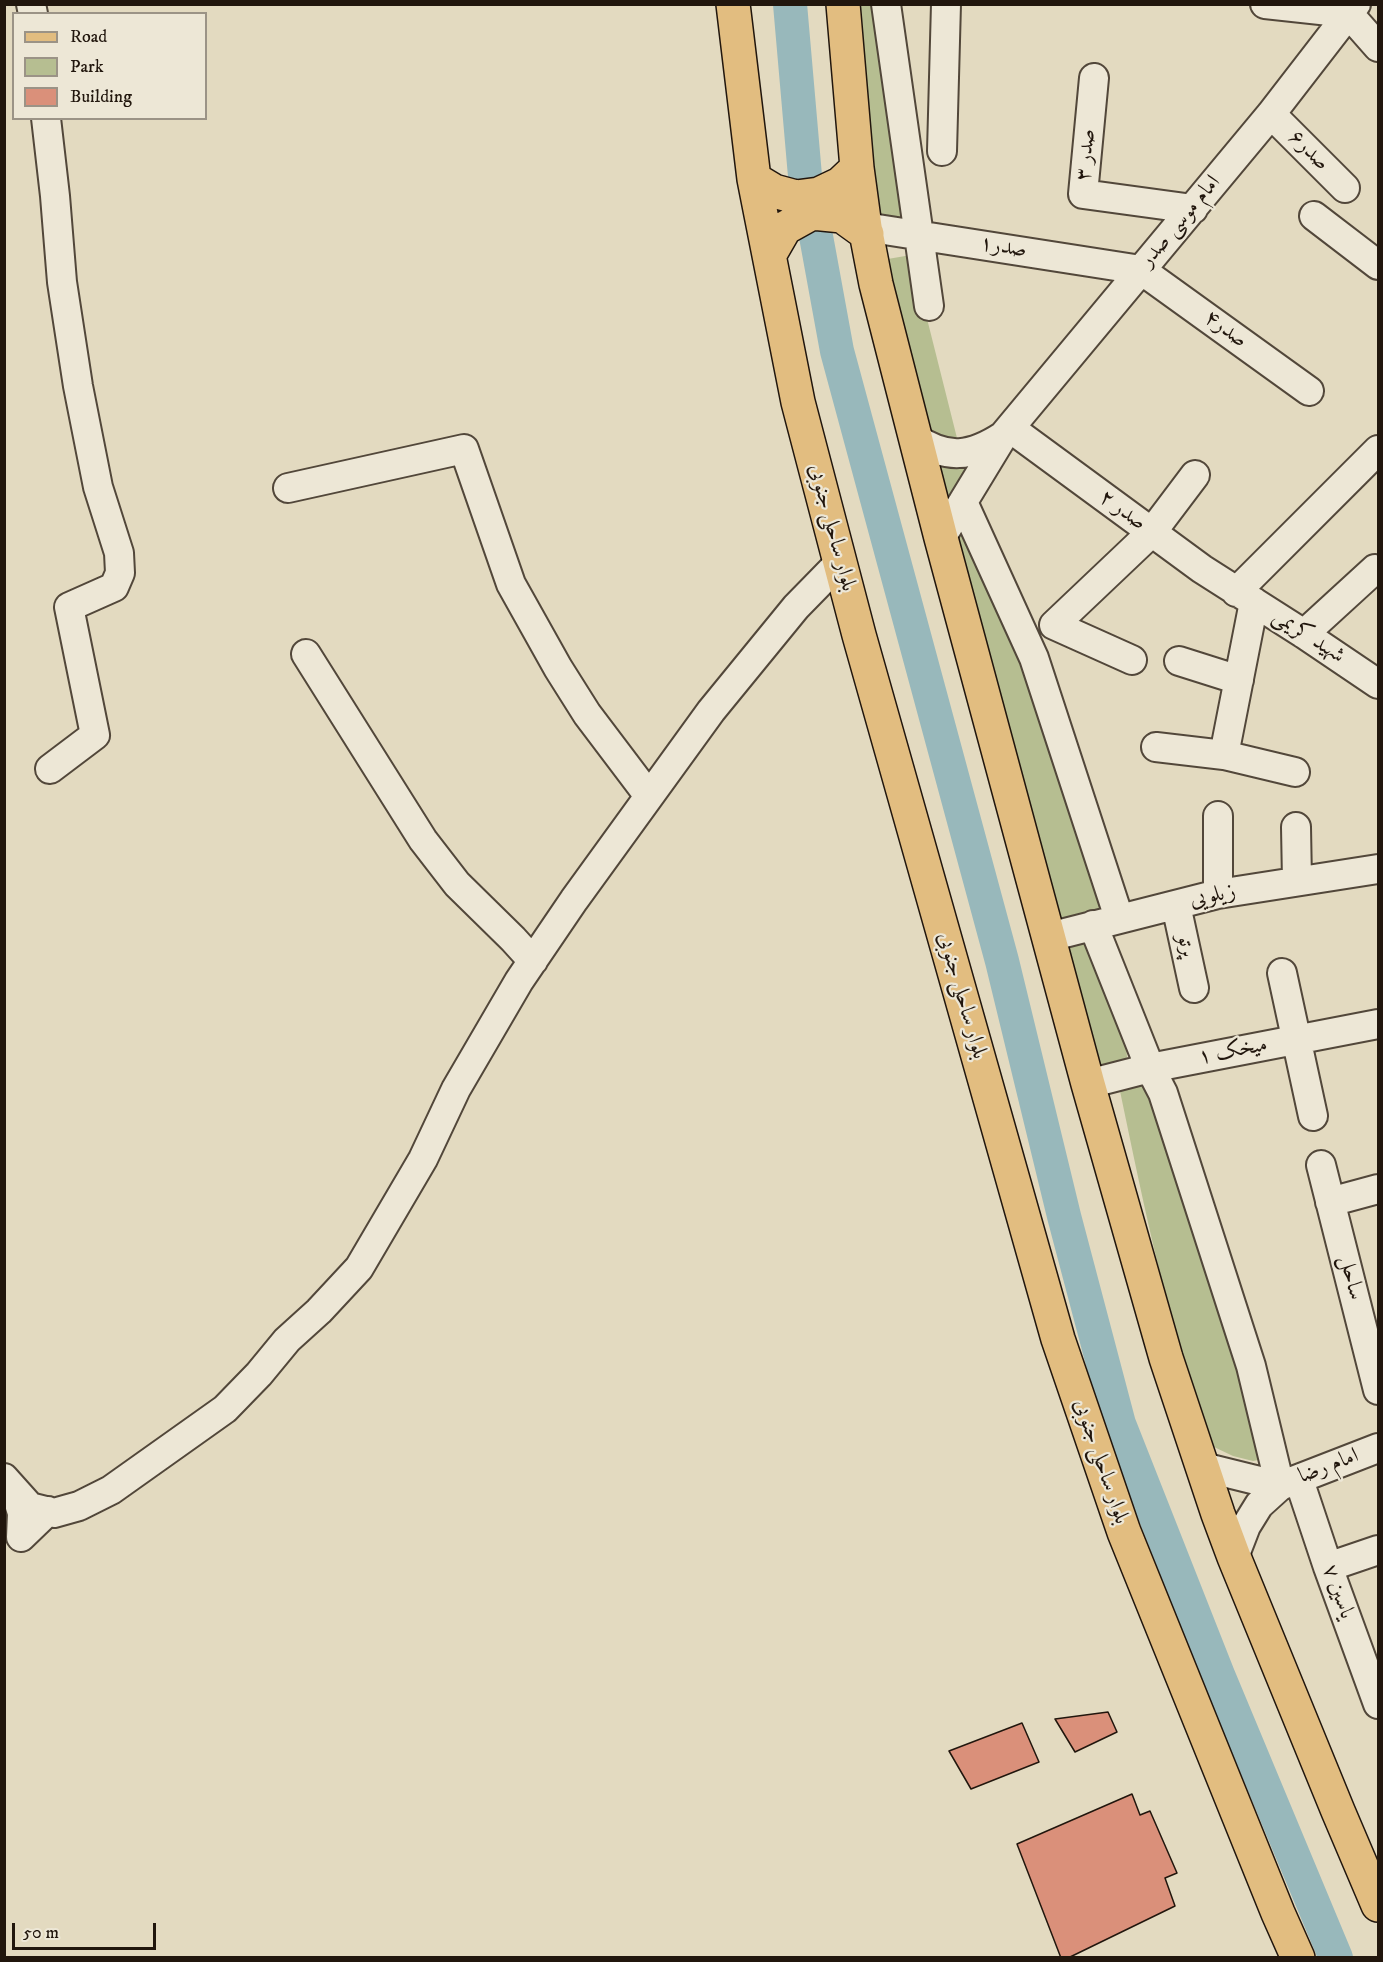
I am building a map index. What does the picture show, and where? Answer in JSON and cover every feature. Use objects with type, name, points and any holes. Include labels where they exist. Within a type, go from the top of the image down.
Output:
[{"type":"main road","name":"بلوار ساحلی جنوبی","points":[[733,4],[754,179],[798,402],[840,562],[1058,1339],[1124,1532],[1273,1902],[1298,1958]]},
{"type":"main road","points":[[843,4],[857,168],[866,231],[892,352],[1088,1084],[1166,1358],[1234,1557],[1378,1905]]},
{"type":"main road","points":[[754,179],[774,191],[796,197],[819,194],[840,184],[857,168]]},
{"type":"main road","points":[[770,254],[785,228],[812,213],[842,216],[866,231]]},
{"type":"street","points":[[886,4],[930,306]]},
{"type":"street","points":[[942,151],[946,4]]},
{"type":"street","points":[[1265,4],[1352,9],[1378,47]]},
{"type":"street","name":"امام موسی صدر","points":[[1006,432],[1271,114],[1352,9]]},
{"type":"street","name":"صدر ۳","points":[[1094,78],[1083,194],[1193,208]]},
{"type":"street","name":"صدر۶","points":[[1271,114],[1345,188]]},
{"type":"street","points":[[46,120],[62,282],[78,386],[98,487],[119,553],[120,573],[114,586],[69,608],[95,735],[50,769]]},
{"type":"street","points":[[1314,216],[1378,266]]},
{"type":"street","name":"صدر۱","points":[[866,231],[918,235],[1141,270]]},
{"type":"street","name":"صدر۴","points":[[1141,270],[1309,391]]},
{"type":"street","points":[[915,438],[928,447],[945,453],[964,453],[984,448],[1006,432]]},
{"type":"street","points":[[941,538],[1006,432]]},
{"type":"street","name":"صدر ۲","points":[[1006,432],[1245,597]]},
{"type":"street","points":[[288,488],[464,449],[511,584],[586,714],[649,796]]},
{"type":"street","points":[[1224,755],[1239,681],[1245,597],[1378,450]]},
{"type":"street","points":[[1132,660],[1054,625],[1152,532],[1195,475]]},
{"type":"street","name":"یاسین ۷","points":[[963,502],[1034,658],[1078,789],[1106,921],[1150,1068],[1163,1093],[1289,1483],[1372,1663],[1378,1704]]},
{"type":"street","points":[[10,1484],[30,1508],[54,1513],[79,1506],[111,1490],[225,1410],[287,1340],[319,1311],[359,1269],[423,1159],[456,1089],[532,961],[718,702],[796,607],[840,562]]},
{"type":"street","points":[[1304,634],[1376,569],[1378,572]]},
{"type":"street","name":"شهید کریمی","points":[[1245,597],[1378,684]]},
{"type":"street","points":[[306,654],[423,840],[457,884],[532,961]]},
{"type":"street","points":[[1179,661],[1239,681]]},
{"type":"street","points":[[1156,747],[1224,755],[1295,772]]},
{"type":"street","points":[[1218,816],[1218,894]]},
{"type":"street","points":[[1296,827],[1297,881]]},
{"type":"street","name":"زیلویی","points":[[1049,937],[1218,894],[1378,869]]},
{"type":"street","name":"پرتو","points":[[1176,905],[1194,988]]},
{"type":"street","points":[[1282,973],[1313,1116]]},
{"type":"street","name":"میخک ۱","points":[[1088,1084],[1150,1068],[1378,1024]]},
{"type":"street","name":"ساحل","points":[[1321,1166],[1378,1390]]},
{"type":"street","points":[[1330,1202],[1378,1189]]},
{"type":"street","name":"امام رضا","points":[[1289,1483],[1378,1448]]},
{"type":"street","points":[[1203,1467],[1289,1483]]},
{"type":"street","points":[[1234,1557],[1250,1519],[1259,1505],[1289,1483]]},
{"type":"street","points":[[10,1484],[22,1513],[13,1545]]},
{"type":"street","points":[[13,1545],[48,1511]]},
{"type":"street","points":[[1328,1568],[1378,1550]]},
{"type":"green space","points":[[854,5],[878,5],[904,238],[876,236]]},
{"type":"green space","points":[[911,255],[958,442],[926,435],[882,260]]},
{"type":"green space","points":[[935,461],[976,465],[948,506]]},
{"type":"green space","points":[[961,535],[970,535],[1024,660],[1108,912],[1059,924],[954,540]]},
{"type":"green space","points":[[1091,936],[1126,1043],[1127,1057],[1122,1064],[1101,1070],[1065,949]]},
{"type":"green space","points":[[1125,1084],[1157,1085],[1269,1458],[1253,1461],[1233,1456],[1214,1447],[1184,1360],[1160,1271],[1120,1091]]},
{"type":"building","points":[[1108,1712],[1117,1732],[1075,1752],[1055,1719]]},
{"type":"building","points":[[1022,1723],[1039,1762],[971,1789],[949,1751]]},
{"type":"building","points":[[1132,1794],[1140,1815],[1150,1811],[1177,1873],[1165,1878],[1175,1906],[1068,1958],[1061,1958],[1017,1844]]},
{"type":"waterway","points":[[790,4],[805,176],[837,351],[1002,961],[1064,1216],[1119,1424],[1218,1675],[1336,1958]]}]
